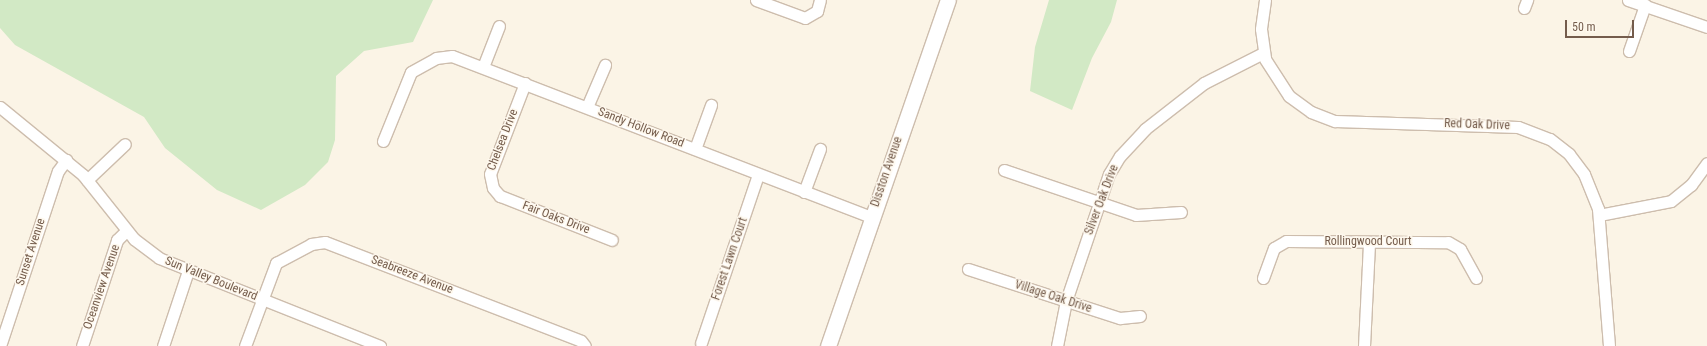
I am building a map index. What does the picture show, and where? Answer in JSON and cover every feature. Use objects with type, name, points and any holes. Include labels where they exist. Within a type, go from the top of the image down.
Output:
[{"type":"street","points":[[756,0],[805,18],[817,11],[820,0]]},
{"type":"street","name":"Disston Avenue","points":[[828,346],[948,0]]},
{"type":"street","name":"Red Oak Drive","points":[[1265,0],[1261,23],[1263,53],[1289,96],[1325,119],[1509,126],[1544,136],[1577,163],[1590,187],[1599,215],[1608,346]]},
{"type":"street","points":[[1628,0],[1707,26]]},
{"type":"street","points":[[1628,51],[1644,5]]},
{"type":"street","points":[[483,67],[499,26]]},
{"type":"street","name":"Silver Oak Drive","points":[[1056,346],[1066,301],[1114,166],[1145,129],[1213,77],[1263,53]]},
{"type":"street","name":"Sandy Hollow Road","points":[[383,141],[411,72],[446,56],[483,67],[758,175],[872,217]]},
{"type":"street","points":[[587,107],[605,65]]},
{"type":"street","name":"Chelsea Drive","points":[[500,196],[493,188],[490,174],[525,83]]},
{"type":"street","points":[[695,149],[711,106]]},
{"type":"street","name":"Sun Valley Boulevard","points":[[0,107],[66,160],[88,180],[126,231],[153,254],[188,271],[380,346]]},
{"type":"street","points":[[88,180],[125,144]]},
{"type":"street","points":[[804,192],[820,149]]},
{"type":"street","name":"Sunset Avenue","points":[[0,346],[58,171],[66,160]]},
{"type":"street","points":[[1599,215],[1671,201],[1691,185],[1707,163]]},
{"type":"street","points":[[1004,170],[1100,203],[1144,216],[1181,212]]},
{"type":"street","name":"Forest Lawn Court","points":[[702,343],[758,175]]},
{"type":"street","name":"Fair Oaks Drive","points":[[500,196],[612,240]]},
{"type":"street","name":"Oceanview Avenue","points":[[82,346],[117,240],[126,231]]},
{"type":"street","name":"Seabreeze Avenue","points":[[245,346],[260,299],[279,259],[325,242],[581,341],[585,346]]},
{"type":"street","points":[[1364,346],[1369,242]]},
{"type":"street","name":"Rollingwood Court","points":[[1263,278],[1279,243],[1448,242],[1460,248],[1476,278]]},
{"type":"street","name":"Village Oak Drive","points":[[968,269],[1120,318],[1140,316]]},
{"type":"street","points":[[163,346],[188,271]]},
{"type":"green space","points":[[0,0],[433,0],[413,42],[364,51],[336,76],[335,140],[328,162],[305,185],[261,210],[217,190],[165,148],[144,117],[15,45],[0,28]]},
{"type":"green space","points":[[1049,0],[1117,0],[1111,22],[1092,58],[1072,110],[1030,91],[1035,47]]}]
